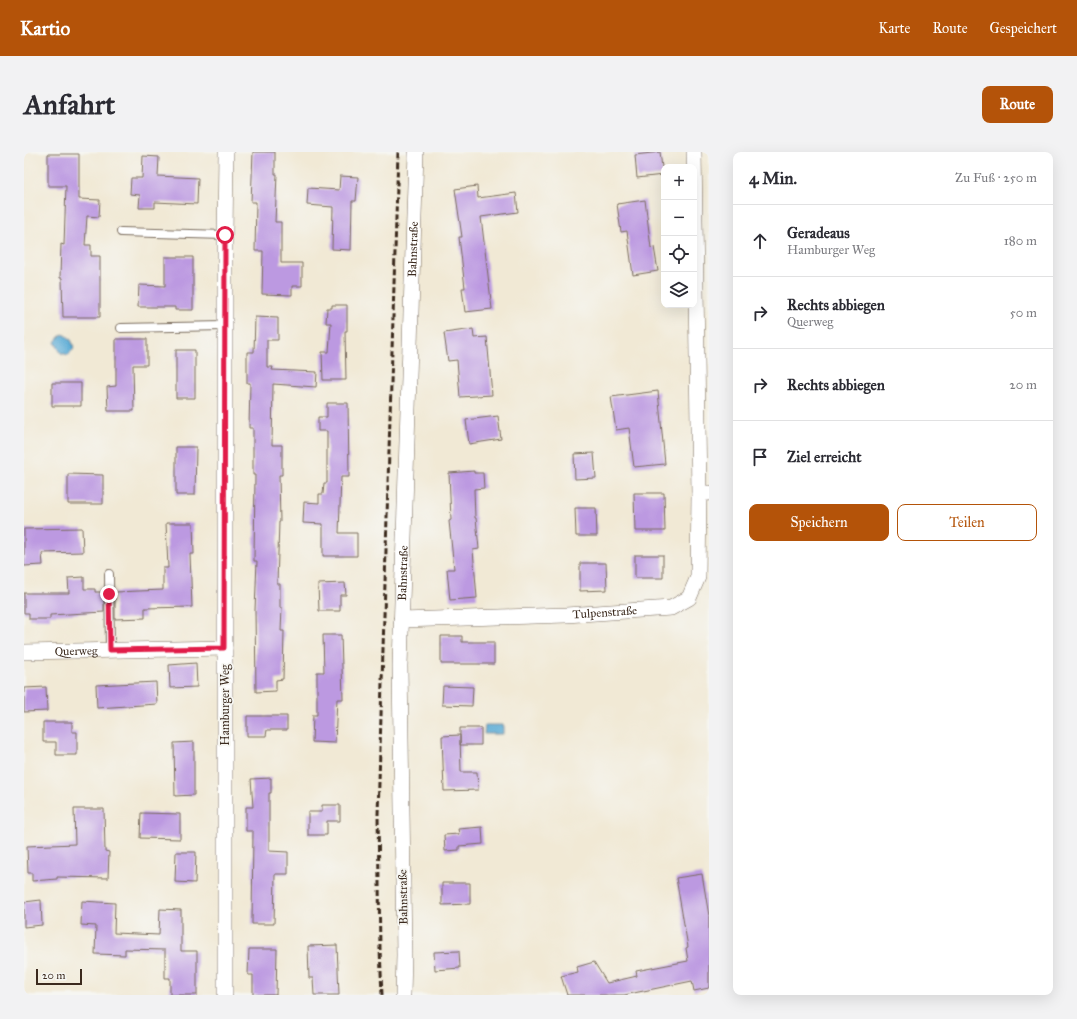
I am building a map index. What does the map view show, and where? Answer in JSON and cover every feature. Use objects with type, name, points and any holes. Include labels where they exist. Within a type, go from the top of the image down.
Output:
[{"type":"street","name":"Hamburger Weg","points":[[226,152],[224,648],[226,995]]},
{"type":"street","name":"Bahnstraße","points":[[403,995],[404,955],[400,666],[416,152]]},
{"type":"street","name":"Tulpenstraße","points":[[401,620],[566,615],[671,608],[689,598],[698,577],[704,493],[694,152]]},
{"type":"street","name":"Querweg","points":[[24,652],[224,648]]},
{"type":"lane","points":[[121,232],[225,235]]},
{"type":"lane","points":[[121,328],[225,326]]},
{"type":"lane","points":[[109,574],[110,650]]},
{"type":"water","points":[[63,334],[70,339],[74,348],[68,355],[61,353],[55,342]]},
{"type":"water","points":[[485,725],[503,725],[503,734],[484,734]]},
{"type":"building","points":[[253,152],[275,152],[275,174],[277,174],[275,222],[281,222],[281,263],[302,263],[302,286],[292,286],[292,295],[262,294],[263,251],[255,251],[256,202],[251,202]]},
{"type":"building","points":[[660,152],[661,175],[637,178],[635,155]]},
{"type":"building","points":[[48,154],[79,154],[79,199],[100,200],[99,217],[87,216],[85,245],[91,245],[91,256],[100,256],[100,317],[63,317],[62,278],[60,278],[61,244],[64,245],[66,186],[48,186]]},
{"type":"building","points":[[143,156],[159,157],[158,176],[198,178],[197,204],[155,202],[155,208],[139,208],[140,195],[130,194],[131,178],[142,178]]},
{"type":"building","points":[[340,176],[358,177],[356,201],[352,201],[351,250],[332,249],[333,207],[307,205],[308,188],[339,190]]},
{"type":"building","points":[[477,186],[478,198],[516,193],[518,212],[481,217],[492,309],[465,312],[462,288],[465,288],[459,237],[462,237],[455,189]]},
{"type":"building","points":[[645,200],[651,248],[654,247],[658,271],[633,275],[627,231],[621,232],[617,204]]},
{"type":"building","points":[[165,257],[193,257],[193,310],[175,310],[175,307],[138,307],[139,285],[165,286]]},
{"type":"building","points":[[332,305],[347,305],[347,331],[345,331],[346,380],[323,380],[322,352],[329,352],[331,323],[326,323],[327,308],[332,308]]},
{"type":"building","points":[[255,317],[278,318],[278,340],[267,340],[267,367],[273,367],[272,370],[317,372],[316,387],[273,384],[272,445],[282,445],[282,475],[279,475],[280,522],[277,584],[280,584],[280,608],[282,608],[281,631],[284,631],[283,679],[276,680],[276,691],[256,692],[255,610],[257,561],[254,561],[255,475],[253,475],[253,428],[249,428],[250,383],[247,383],[247,352],[254,352]]},
{"type":"building","points":[[473,329],[474,338],[487,337],[492,395],[460,397],[457,360],[448,361],[444,333]]},
{"type":"building","points":[[116,339],[147,339],[147,365],[133,365],[134,411],[108,411],[107,387],[116,386]]},
{"type":"building","points":[[176,350],[195,350],[195,398],[176,398]]},
{"type":"building","points":[[52,383],[81,383],[81,406],[52,406]]},
{"type":"building","points":[[658,391],[665,464],[634,467],[629,428],[616,430],[611,397]]},
{"type":"building","points":[[327,403],[348,403],[349,477],[341,477],[339,533],[357,533],[357,556],[323,556],[323,524],[303,523],[304,502],[319,503],[319,494],[323,494],[324,483],[327,483],[327,431],[318,431],[318,417],[327,417]]},
{"type":"building","points":[[498,416],[501,439],[469,444],[466,420]]},
{"type":"building","points":[[176,447],[196,447],[195,495],[176,495]]},
{"type":"building","points":[[594,453],[596,478],[575,479],[574,454]]},
{"type":"building","points":[[474,471],[474,473],[483,473],[484,488],[474,489],[475,518],[479,549],[473,550],[477,598],[450,600],[447,569],[454,569],[449,521],[451,520],[449,473]]},
{"type":"building","points":[[68,474],[103,475],[103,504],[68,504]]},
{"type":"building","points":[[634,493],[664,493],[665,531],[635,531]]},
{"type":"building","points":[[575,508],[596,508],[597,536],[576,536]]},
{"type":"building","points":[[166,523],[193,523],[194,554],[190,554],[192,607],[145,608],[145,618],[115,619],[115,592],[163,590],[163,568],[168,568]]},
{"type":"building","points":[[82,528],[83,552],[42,553],[43,565],[24,566],[24,529]]},
{"type":"building","points":[[635,555],[663,555],[663,578],[635,578]]},
{"type":"building","points":[[580,563],[606,563],[607,590],[580,591]]},
{"type":"building","points":[[84,577],[84,589],[95,589],[95,592],[104,592],[104,612],[50,615],[50,619],[29,619],[29,613],[24,613],[24,593],[69,593],[68,578]]},
{"type":"building","points":[[345,583],[346,595],[340,595],[340,611],[319,611],[318,584]]},
{"type":"building","points":[[323,635],[341,635],[343,699],[337,699],[335,743],[312,742],[313,715],[317,715],[317,672],[324,672]]},
{"type":"building","points":[[441,636],[462,636],[462,642],[494,642],[494,664],[441,664]]},
{"type":"building","points":[[196,663],[197,687],[170,688],[169,665]]},
{"type":"building","points":[[156,682],[157,704],[97,708],[96,685]]},
{"type":"building","points":[[443,686],[473,687],[472,706],[442,705]]},
{"type":"building","points":[[46,687],[47,711],[24,712],[24,688]]},
{"type":"building","points":[[247,716],[287,716],[287,730],[267,730],[266,736],[247,736]]},
{"type":"building","points":[[43,722],[72,722],[72,732],[77,732],[77,755],[56,755],[56,742],[43,742]]},
{"type":"building","points":[[460,728],[481,728],[481,745],[460,745]]},
{"type":"building","points":[[460,735],[461,772],[477,772],[478,790],[444,791],[442,736]]},
{"type":"building","points":[[194,742],[194,795],[175,796],[174,743]]},
{"type":"building","points":[[271,778],[271,793],[269,793],[269,851],[288,852],[288,874],[275,874],[274,924],[252,924],[253,831],[246,831],[246,807],[253,807],[251,779]]},
{"type":"building","points":[[322,805],[340,805],[340,821],[327,821],[327,835],[308,835],[308,812],[322,812]]},
{"type":"building","points":[[74,809],[104,809],[105,851],[109,852],[108,878],[57,877],[57,879],[32,881],[32,873],[28,873],[27,846],[75,844]]},
{"type":"building","points":[[141,813],[180,814],[180,839],[140,838]]},
{"type":"building","points":[[482,827],[483,844],[459,846],[459,850],[445,851],[444,835],[459,834],[458,829]]},
{"type":"building","points":[[176,852],[196,852],[195,883],[175,882]]},
{"type":"building","points":[[702,874],[709,916],[709,988],[694,991],[692,981],[624,995],[567,995],[561,976],[578,972],[577,967],[594,962],[607,983],[637,976],[636,971],[688,961],[686,948],[688,947],[676,878]]},
{"type":"building","points":[[442,883],[470,883],[470,904],[442,905]]},
{"type":"building","points":[[41,900],[42,925],[24,927],[24,902]]},
{"type":"building","points":[[82,901],[115,903],[114,933],[159,935],[160,909],[181,910],[181,951],[197,951],[197,995],[170,995],[170,978],[165,978],[165,950],[125,949],[125,955],[95,954],[96,926],[81,925]]},
{"type":"building","points":[[337,945],[339,995],[314,995],[313,978],[309,978],[308,946]]},
{"type":"building","points":[[249,949],[277,949],[276,995],[253,995],[253,975],[248,975]]},
{"type":"building","points":[[459,951],[460,968],[435,970],[434,952]]},
{"type":"railway","points":[[382,995],[378,815],[398,152]]},
{"type":"route","points":[[109,594],[110,650],[224,648],[225,235]]}]
